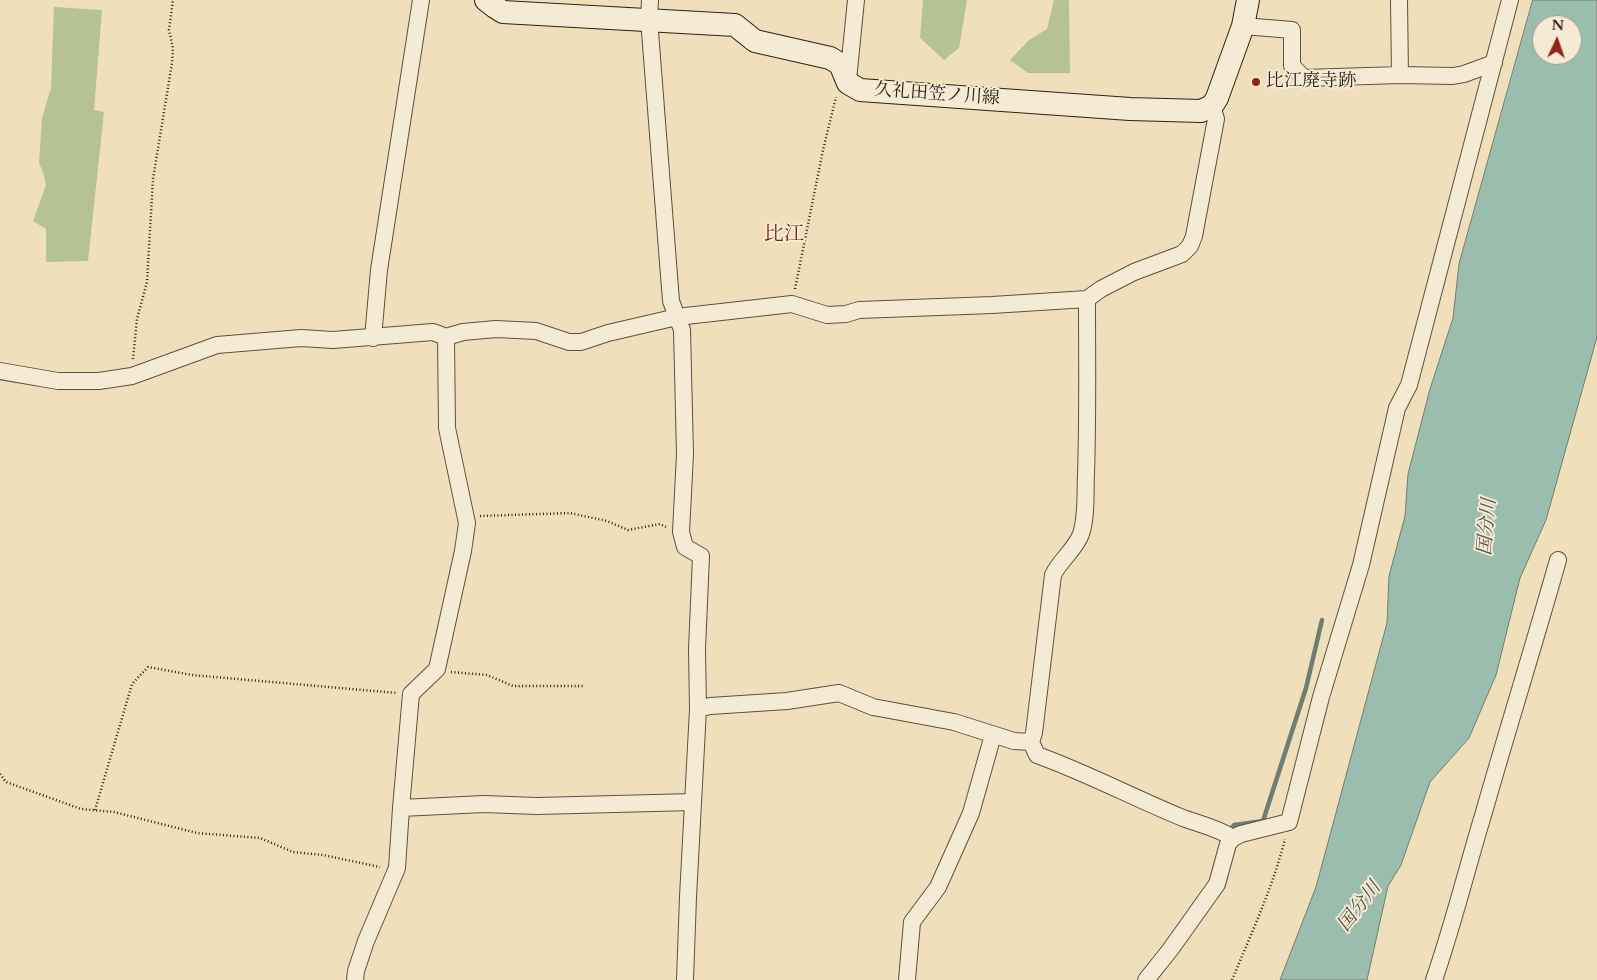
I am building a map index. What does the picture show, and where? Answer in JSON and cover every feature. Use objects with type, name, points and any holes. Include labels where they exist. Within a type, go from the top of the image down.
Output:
[{"type":"main road","points":[[486,0],[503,12],[649,9],[735,25],[754,41],[830,58],[840,64],[848,83]]},
{"type":"main road","points":[[1212,106],[1217,98],[1243,26],[1248,0]]},
{"type":"main road","name":"久礼田笠ノ川線","points":[[848,83],[860,90],[1130,109],[1201,110],[1212,106]]},
{"type":"street","points":[[373,338],[378,270],[421,0]]},
{"type":"street","points":[[848,83],[856,0]]},
{"type":"street","points":[[1399,0],[1400,75]]},
{"type":"street","points":[[1087,299],[1087,448],[1084,520],[1081,535],[1075,545],[1058,564],[1053,575],[1034,734],[1031,742],[1037,755],[1110,784],[1183,818],[1229,836],[1289,822],[1321,697],[1361,565],[1397,408],[1409,386],[1510,0]]},
{"type":"street","points":[[649,9],[671,301],[682,330],[685,454],[681,532],[685,547],[701,556],[697,650],[698,709],[685,980]]},
{"type":"street","points":[[1243,26],[1292,30],[1292,66],[1304,78],[1400,75],[1452,76],[1464,74],[1494,63]]},
{"type":"street","points":[[0,371],[58,381],[99,381],[132,376],[217,345],[302,338],[333,340],[373,338],[433,332],[446,338],[463,332],[496,329],[536,331],[569,342],[581,342],[608,333],[677,317],[792,304],[827,315],[846,314],[859,310],[1087,299],[1101,289],[1134,272],[1182,254],[1190,246],[1194,236],[1216,119],[1212,106]]},
{"type":"street","points":[[355,980],[356,970],[366,941],[397,868],[400,808],[411,694],[437,669],[463,550],[467,523],[447,428],[446,338]]},
{"type":"street","points":[[1434,980],[1450,936],[1481,821],[1526,676],[1558,560]]},
{"type":"street","points":[[698,709],[710,706],[787,701],[840,693],[873,707],[954,722],[1014,741],[1031,742]]},
{"type":"street","points":[[908,980],[912,922],[938,886],[971,813],[993,735]]},
{"type":"street","points":[[400,808],[484,804],[537,806],[693,802]]},
{"type":"street","points":[[1146,980],[1217,884],[1229,836]]},
{"type":"path","points":[[132,376],[137,319],[147,282],[153,179],[172,63],[173,48],[169,30],[173,0]]},
{"type":"path","points":[[792,304],[823,150],[838,91],[848,83]]},
{"type":"path","points":[[466,516],[570,513],[608,521],[628,530],[660,524],[681,532]]},
{"type":"path","points":[[95,810],[132,684],[148,667],[192,675],[411,694]]},
{"type":"path","points":[[434,671],[487,675],[513,686],[584,686]]},
{"type":"path","points":[[0,774],[6,782],[81,808],[114,812],[198,833],[260,838],[292,852],[323,855],[376,867],[397,868]]},
{"type":"path","points":[[1232,980],[1280,860],[1289,822]]},
{"type":"shaded area","points":[[923,0],[967,0],[959,48],[944,60],[920,38]]},
{"type":"shaded area","points":[[1054,0],[1069,0],[1070,73],[1028,73],[1010,60],[1029,40],[1047,29]]},
{"type":"shaded area","points":[[54,7],[102,10],[94,110],[104,112],[88,261],[46,262],[46,229],[33,221],[46,185],[39,163],[42,118],[51,88]]},
{"type":"water","name":"国分川","points":[[1533,0],[1597,0],[1597,337],[1546,520],[1520,578],[1496,675],[1469,738],[1430,782],[1401,865],[1388,886],[1367,980],[1280,980],[1316,887],[1387,623],[1389,576],[1405,516],[1408,474],[1430,389],[1453,318],[1459,264]]},
{"type":"waterway","points":[[1228,833],[1234,825],[1263,821],[1306,688],[1322,620]]},
{"type":"place","name":"比江廃寺跡","points":[[1256,82]]},
{"type":"district","name":"比江","points":[[784,235]]}]
